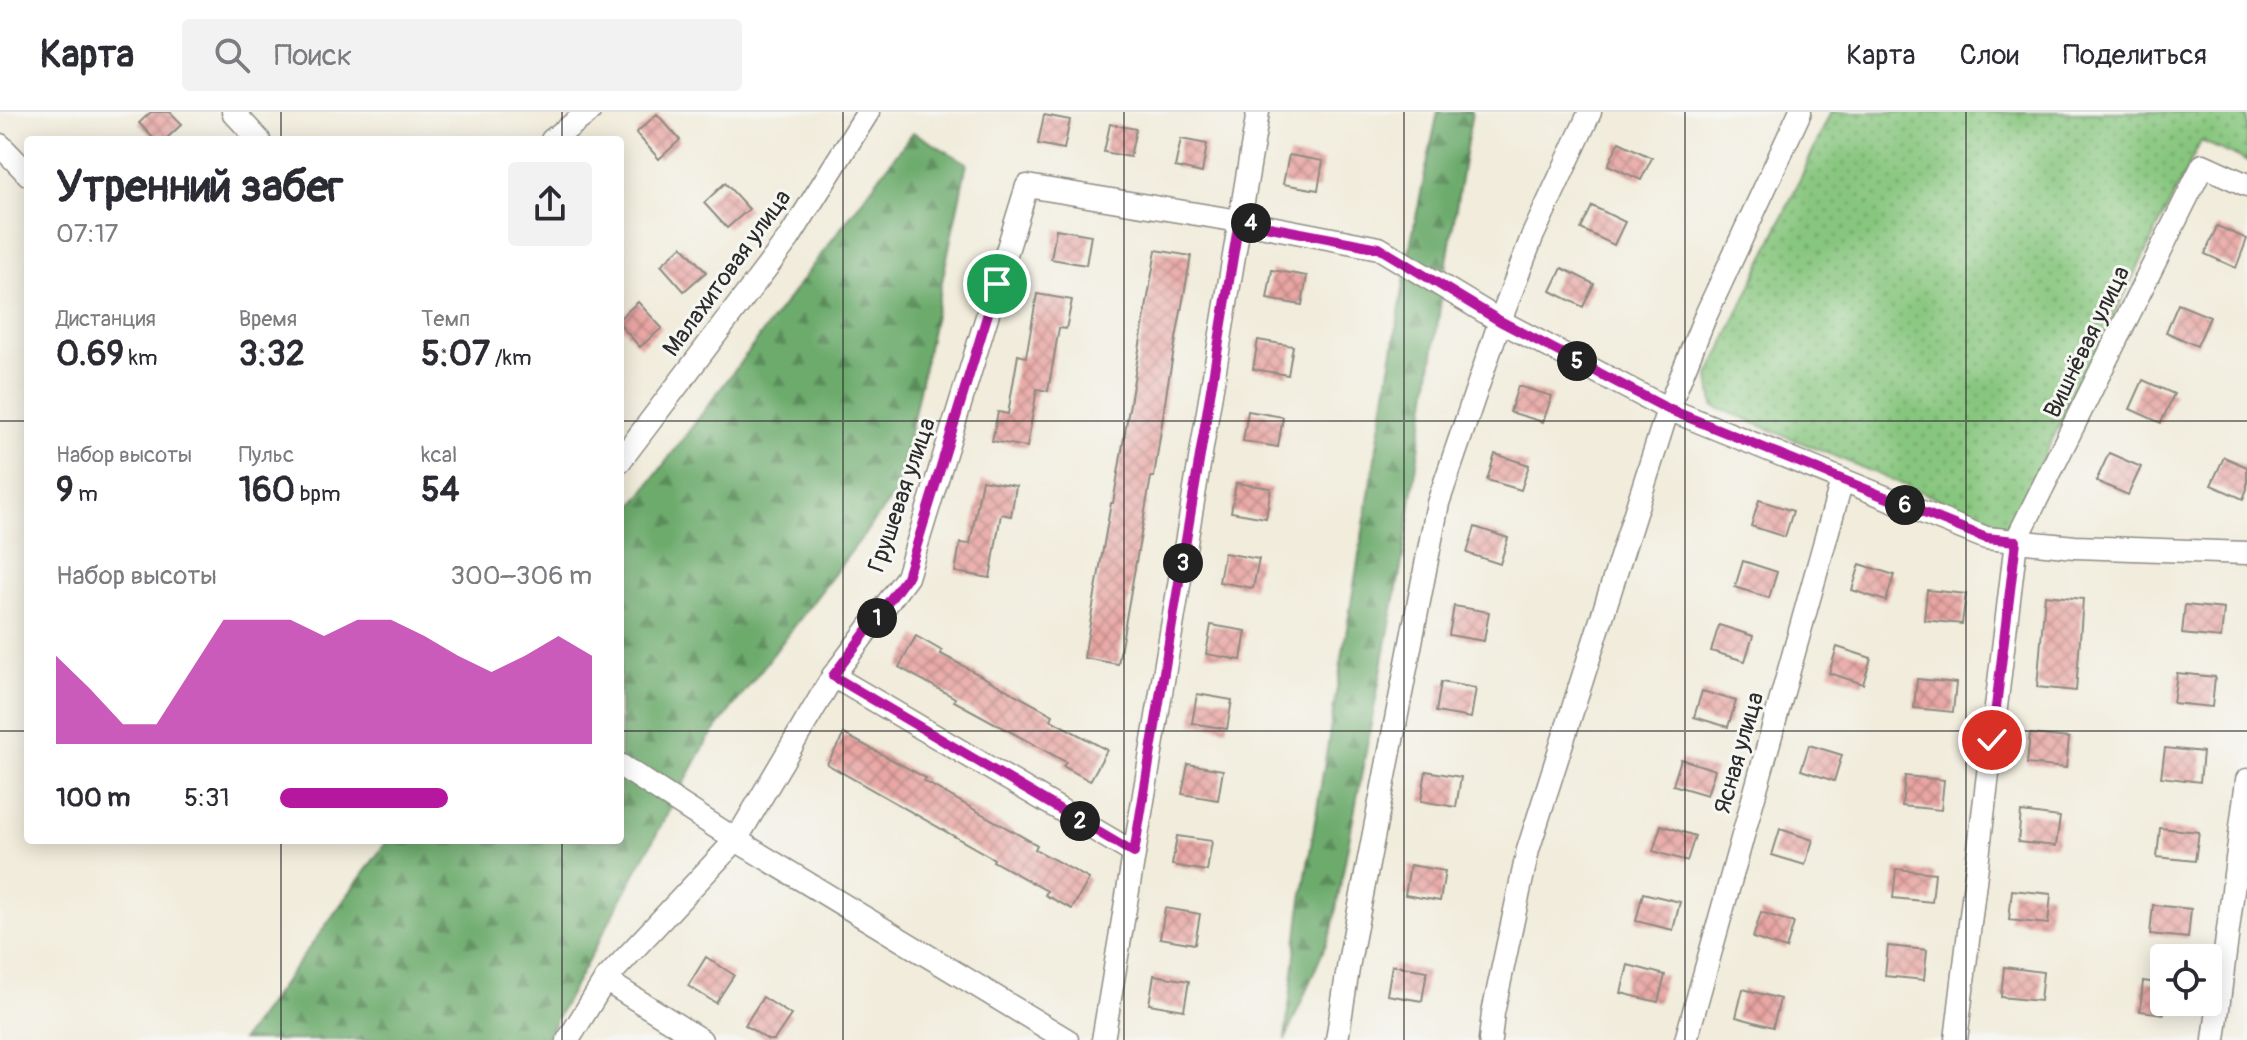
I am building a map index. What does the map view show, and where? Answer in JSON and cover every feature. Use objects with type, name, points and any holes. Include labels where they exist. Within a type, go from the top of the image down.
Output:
[{"type":"street","points":[[233,112],[255,136]]},
{"type":"street","points":[[557,136],[589,112]]},
{"type":"street","name":"Малахитовая улица","points":[[624,456],[789,238],[868,112]]},
{"type":"street","points":[[1103,1040],[1258,112]]},
{"type":"street","points":[[1337,1040],[1349,962],[1438,503],[1532,237],[1590,112]]},
{"type":"street","points":[[1490,1040],[1528,850],[1668,409],[1705,317],[1800,112]]},
{"type":"street","points":[[0,145],[24,170]]},
{"type":"street","name":"Вишнёвая улица","points":[[2016,541],[2203,165],[2247,185]]},
{"type":"street","name":"Грушевая улица","points":[[833,676],[907,577],[1027,186],[1239,221]]},
{"type":"street","points":[[1239,221],[1379,248],[1500,321],[1668,409],[1986,538],[2075,547],[2247,553]]},
{"type":"street","name":"Ясная улица","points":[[1686,1040],[1842,480]]},
{"type":"street","points":[[1956,1040],[2016,541]]},
{"type":"street","points":[[568,1040],[605,980],[736,840],[833,676],[1134,853]]},
{"type":"street","points":[[624,768],[736,840],[1067,1040]]},
{"type":"street","points":[[2214,1040],[2247,780]]},
{"type":"street","points":[[605,980],[701,1040]]},
{"type":"green space","points":[[1438,112],[1472,112],[1404,551],[1332,930],[1285,1040],[1300,912],[1411,241]]},
{"type":"green space","points":[[1831,112],[2247,112],[2247,161],[2201,141],[2008,528],[1713,406],[1709,376]]},
{"type":"green space","points":[[913,132],[967,163],[898,490],[707,741],[545,1040],[242,1040],[385,844],[624,844],[624,518]]},
{"type":"building","points":[[151,112],[170,112],[182,124],[169,136],[151,136],[139,123]]},
{"type":"building","points":[[657,114],[680,140],[659,159],[636,133]]},
{"type":"building","points":[[1044,115],[1070,120],[1064,149],[1038,144]]},
{"type":"building","points":[[1110,124],[1136,129],[1130,157],[1104,152]]},
{"type":"building","points":[[1181,139],[1207,144],[1202,173],[1175,167]]},
{"type":"building","points":[[1619,142],[1652,158],[1641,180],[1608,165]]},
{"type":"building","points":[[1289,155],[1323,161],[1318,190],[1283,184]]},
{"type":"building","points":[[725,183],[749,209],[727,228],[704,203]]},
{"type":"building","points":[[1592,206],[1625,222],[1614,245],[1581,229]]},
{"type":"building","points":[[2217,226],[2247,239],[2236,268],[2205,254]]},
{"type":"building","points":[[1056,229],[1091,235],[1086,265],[1051,259]]},
{"type":"building","points":[[682,246],[706,272],[684,291],[661,265]]},
{"type":"building","points":[[1156,250],[1191,256],[1154,477],[1151,477],[1118,664],[1084,658]]},
{"type":"building","points":[[1562,268],[1594,284],[1583,307],[1551,291]]},
{"type":"building","points":[[1272,270],[1307,276],[1302,305],[1267,299]]},
{"type":"building","points":[[1037,294],[1072,300],[1066,329],[1059,328],[1048,391],[1037,389],[1027,447],[992,441],[998,412],[1008,414],[1018,355],[1026,357]]},
{"type":"building","points":[[638,302],[662,328],[640,347],[624,329],[624,314]]},
{"type":"building","points":[[2178,304],[2210,317],[2197,346],[2166,332]]},
{"type":"building","points":[[1258,340],[1293,346],[1288,375],[1253,369]]},
{"type":"building","points":[[2143,380],[2174,394],[2161,423],[2130,409]]},
{"type":"building","points":[[1518,386],[1552,396],[1543,422],[1510,412]]},
{"type":"building","points":[[1248,411],[1283,417],[1278,447],[1243,441]]},
{"type":"building","points":[[2109,453],[2141,467],[2128,495],[2096,481]]},
{"type":"building","points":[[1495,454],[1529,465],[1521,490],[1487,480]]},
{"type":"building","points":[[2224,457],[2247,467],[2247,489],[2243,499],[2211,485]]},
{"type":"building","points":[[982,480],[1016,486],[1011,516],[1001,514],[990,578],[955,572],[960,543],[970,544]]},
{"type":"building","points":[[1236,483],[1271,488],[1266,518],[1231,512]]},
{"type":"building","points":[[1759,500],[1793,511],[1785,537],[1751,526]]},
{"type":"building","points":[[1475,527],[1508,538],[1500,564],[1467,553]]},
{"type":"building","points":[[1224,553],[1259,559],[1253,588],[1219,582]]},
{"type":"building","points":[[1743,561],[1777,572],[1769,598],[1735,587]]},
{"type":"building","points":[[1860,564],[1894,575],[1886,601],[1852,590]]},
{"type":"building","points":[[1927,590],[1966,594],[1962,624],[1924,620]]},
{"type":"building","points":[[2045,595],[2083,599],[2076,691],[2037,687]]},
{"type":"building","points":[[2185,605],[2224,609],[2221,638],[2182,634]]},
{"type":"building","points":[[1454,606],[1489,612],[1484,641],[1449,635]]},
{"type":"building","points":[[1211,625],[1246,631],[1241,660],[1206,654]]},
{"type":"building","points":[[1719,625],[1753,636],[1745,661],[1711,651]]},
{"type":"building","points":[[916,636],[942,651],[941,654],[1053,715],[1051,720],[1107,750],[1090,781],[1063,766],[1066,762],[899,667]]},
{"type":"building","points":[[1837,647],[1871,658],[1863,684],[1829,673]]},
{"type":"building","points":[[2177,673],[2215,677],[2212,707],[2173,703]]},
{"type":"building","points":[[1917,679],[1956,683],[1953,712],[1914,708]]},
{"type":"building","points":[[1441,682],[1476,688],[1471,718],[1436,712]]},
{"type":"building","points":[[1702,691],[1736,701],[1728,727],[1694,717]]},
{"type":"building","points":[[1197,694],[1232,700],[1227,729],[1192,723]]},
{"type":"building","points":[[844,734],[926,778],[924,781],[1037,845],[1035,849],[1089,879],[1072,909],[1045,895],[1047,891],[994,859],[827,764]]},
{"type":"building","points":[[2030,734],[2069,738],[2066,768],[2027,764]]},
{"type":"building","points":[[1809,745],[1842,755],[1834,781],[1801,770]]},
{"type":"building","points":[[2165,748],[2203,752],[2200,782],[2161,777]]},
{"type":"building","points":[[1681,759],[1715,770],[1707,795],[1673,785]]},
{"type":"building","points":[[1188,764],[1223,770],[1218,800],[1182,794]]},
{"type":"building","points":[[1426,771],[1461,777],[1456,807],[1421,801]]},
{"type":"building","points":[[1905,776],[1944,780],[1941,810],[1902,806]]},
{"type":"building","points":[[2021,812],[2060,817],[2056,846],[2018,842]]},
{"type":"building","points":[[1661,825],[1695,836],[1687,861],[1653,851]]},
{"type":"building","points":[[2160,828],[2199,832],[2195,861],[2157,857]]},
{"type":"building","points":[[1780,829],[1813,840],[1805,865],[1772,855]]},
{"type":"building","points":[[1177,836],[1212,841],[1207,871],[1172,865]]},
{"type":"building","points":[[1410,865],[1445,871],[1440,901],[1405,895]]},
{"type":"building","points":[[1896,869],[1935,873],[1932,902],[1893,898]]},
{"type":"building","points":[[2012,890],[2051,894],[2048,924],[2009,920]]},
{"type":"building","points":[[1643,893],[1680,902],[1673,930],[1636,921]]},
{"type":"building","points":[[2153,905],[2191,909],[2188,938],[2150,934]]},
{"type":"building","points":[[1165,908],[1200,914],[1195,944],[1160,938]]},
{"type":"building","points":[[1761,912],[1794,923],[1786,949],[1753,938]]},
{"type":"building","points":[[1888,946],[1927,950],[1924,980],[1885,976]]},
{"type":"building","points":[[706,957],[734,975],[716,1003],[688,986]]},
{"type":"building","points":[[1392,965],[1427,971],[1422,1001],[1387,995]]},
{"type":"building","points":[[1628,965],[1665,975],[1658,1002],[1621,993]]},
{"type":"building","points":[[2004,967],[2043,972],[2040,1001],[2001,997]]},
{"type":"building","points":[[1154,975],[1189,981],[1184,1010],[1149,1004]]},
{"type":"building","points":[[2143,981],[2150,982],[2150,1012],[2140,1011]]},
{"type":"building","points":[[1743,989],[1780,999],[1773,1027],[1736,1017]]},
{"type":"building","points":[[763,997],[791,1015],[774,1040],[768,1040],[745,1025]]},
{"type":"route","points":[[997,284],[907,577],[833,676],[1134,853],[1239,221],[1379,248],[1500,321],[1668,409],[1986,538],[2016,541],[1992,740]]}]
